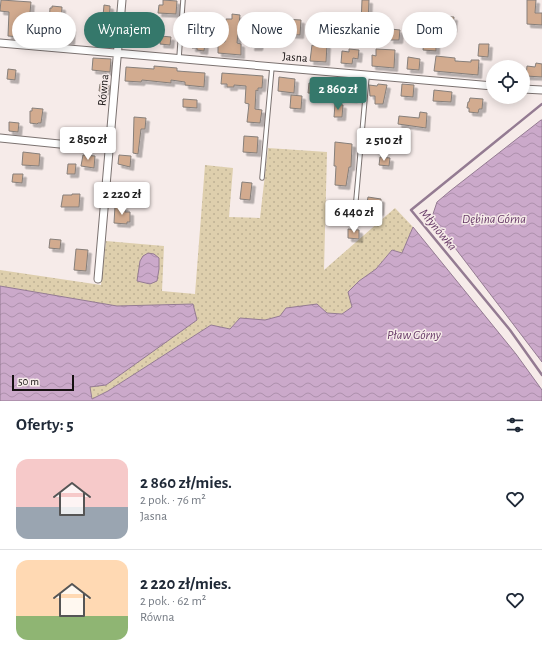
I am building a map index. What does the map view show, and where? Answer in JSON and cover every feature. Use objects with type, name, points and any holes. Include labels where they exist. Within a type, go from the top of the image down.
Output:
[{"type":"street","name":"Równa","points":[[98,278],[122,0]]},
{"type":"street","name":"Jasna","points":[[0,43],[486,85]]},
{"type":"street","points":[[530,89],[542,90]]},
{"type":"street","points":[[0,138],[109,149]]},
{"type":"lane","points":[[178,58],[183,0]]},
{"type":"lane","points":[[262,178],[272,66]]},
{"type":"lane","points":[[356,200],[367,74]]},
{"type":"shaded area","points":[[268,148],[327,152],[324,270],[395,208],[413,227],[402,253],[392,250],[376,269],[359,281],[352,307],[342,314],[327,313],[280,316],[265,320],[240,318],[230,329],[211,325],[108,391],[92,399],[89,387],[193,304],[117,306],[0,286],[0,270],[101,285],[106,241],[164,246],[162,291],[195,294],[205,165],[233,168],[229,217],[260,218]]},
{"type":"water","name":"Dębina Górna","points":[[541,120],[542,362],[436,223],[433,214],[437,202]]},
{"type":"water","name":"Pław Górny","points":[[413,227],[516,354],[542,390],[542,401],[0,401],[0,286],[117,306],[193,304],[197,320],[106,385],[90,387],[92,399],[108,391],[211,325],[230,329],[240,318],[265,320],[280,316],[286,308],[317,304],[327,313],[342,314],[352,307],[348,292],[359,281],[376,269],[392,250],[402,253]]},
{"type":"water","points":[[148,253],[154,254],[159,258],[157,281],[150,284],[137,281],[140,261],[143,256]]},
{"type":"building","points":[[1,0],[31,2],[30,12],[12,12],[12,36],[8,36],[9,12],[0,11]]},
{"type":"building","points":[[163,0],[177,1],[176,12],[173,12],[173,14],[158,12],[159,5],[163,5]]},
{"type":"building","points":[[362,0],[369,0],[369,12],[362,12]]},
{"type":"building","points":[[527,0],[536,0],[535,13],[542,13],[542,25],[527,24]]},
{"type":"building","points":[[104,5],[110,6],[110,12],[103,12]]},
{"type":"building","points":[[52,6],[62,7],[62,12],[50,12]]},
{"type":"building","points":[[232,14],[237,15],[237,48],[241,48],[241,55],[218,53],[218,48],[229,48],[229,19],[232,19]]},
{"type":"building","points":[[297,20],[301,20],[300,35],[297,35]]},
{"type":"building","points":[[394,29],[400,30],[399,40],[394,40]]},
{"type":"building","points":[[165,36],[171,37],[170,45],[165,44]]},
{"type":"building","points":[[479,44],[489,44],[488,57],[478,56]]},
{"type":"building","points":[[197,48],[204,48],[204,51],[197,50]]},
{"type":"building","points":[[312,48],[327,48],[326,62],[310,61]]},
{"type":"building","points":[[423,48],[436,48],[436,51],[423,50]]},
{"type":"building","points":[[349,49],[359,50],[358,59],[353,58],[352,64],[341,63],[342,51],[349,52]]},
{"type":"building","points":[[376,49],[395,50],[394,68],[372,66],[372,55],[376,56]]},
{"type":"building","points":[[436,56],[455,58],[455,61],[471,62],[471,60],[479,60],[478,75],[434,71]]},
{"type":"building","points":[[408,57],[420,59],[419,70],[407,69]]},
{"type":"building","points":[[93,58],[111,59],[110,72],[92,70]]},
{"type":"building","points":[[536,63],[542,64],[542,77],[530,76],[530,66],[535,67]]},
{"type":"building","points":[[154,66],[177,68],[177,71],[205,73],[204,87],[185,85],[185,82],[171,80],[171,83],[142,80],[141,82],[125,81],[126,67],[154,69]]},
{"type":"building","points":[[8,69],[16,70],[15,80],[7,79]]},
{"type":"building","points":[[222,73],[263,76],[262,88],[258,88],[258,91],[256,90],[255,109],[262,110],[260,123],[247,122],[249,104],[245,103],[246,86],[234,85],[234,87],[227,87],[227,84],[221,84]]},
{"type":"building","points":[[279,77],[295,79],[294,93],[278,91]]},
{"type":"building","points":[[318,80],[326,81],[325,94],[308,93],[309,83],[318,83]]},
{"type":"building","points":[[340,83],[363,84],[362,93],[355,92],[354,99],[340,98]]},
{"type":"building","points":[[100,84],[109,85],[109,91],[99,91]]},
{"type":"building","points":[[378,84],[387,85],[383,104],[375,104],[375,96],[370,96],[369,85],[377,86]]},
{"type":"building","points":[[402,84],[414,85],[413,97],[401,96]]},
{"type":"building","points":[[434,90],[452,92],[451,102],[433,101]]},
{"type":"building","points":[[291,95],[302,96],[301,109],[290,108]]},
{"type":"building","points":[[470,98],[483,99],[482,109],[479,109],[478,113],[469,112],[469,108],[467,108]]},
{"type":"building","points":[[183,99],[197,100],[197,108],[183,107]]},
{"type":"building","points":[[335,104],[343,105],[342,117],[334,117]]},
{"type":"building","points":[[32,108],[43,109],[41,123],[30,123],[30,111],[32,111]]},
{"type":"building","points":[[420,112],[427,113],[426,128],[398,124],[399,116],[419,118]]},
{"type":"building","points":[[134,117],[146,118],[145,129],[141,129],[138,154],[133,153]]},
{"type":"building","points":[[9,122],[19,123],[18,132],[9,131]]},
{"type":"building","points":[[244,136],[258,137],[257,153],[243,152]]},
{"type":"building","points":[[335,142],[352,144],[351,167],[349,167],[346,186],[335,185]]},
{"type":"building","points":[[23,152],[40,154],[39,166],[22,165]]},
{"type":"building","points":[[83,155],[95,156],[94,168],[81,166]]},
{"type":"building","points":[[119,155],[131,156],[130,167],[118,164]]},
{"type":"building","points":[[380,157],[390,158],[389,166],[379,165]]},
{"type":"building","points":[[68,164],[76,164],[75,174],[67,174]]},
{"type":"building","points":[[13,174],[23,174],[22,183],[12,182]]},
{"type":"building","points":[[242,182],[252,183],[250,200],[240,199]]},
{"type":"building","points":[[80,194],[79,207],[61,207],[63,195]]},
{"type":"building","points":[[368,197],[381,199],[380,212],[377,212],[377,215],[365,214]]},
{"type":"building","points":[[115,206],[125,207],[125,212],[130,212],[130,222],[127,222],[127,224],[114,223]]},
{"type":"building","points":[[348,229],[359,230],[359,239],[348,238]]},
{"type":"building","points":[[50,239],[61,240],[60,249],[49,248]]},
{"type":"building","points":[[76,249],[88,250],[86,271],[74,270]]},
{"type":"waterway","name":"Młynówka","points":[[542,104],[411,210],[510,330],[542,375]]}]
